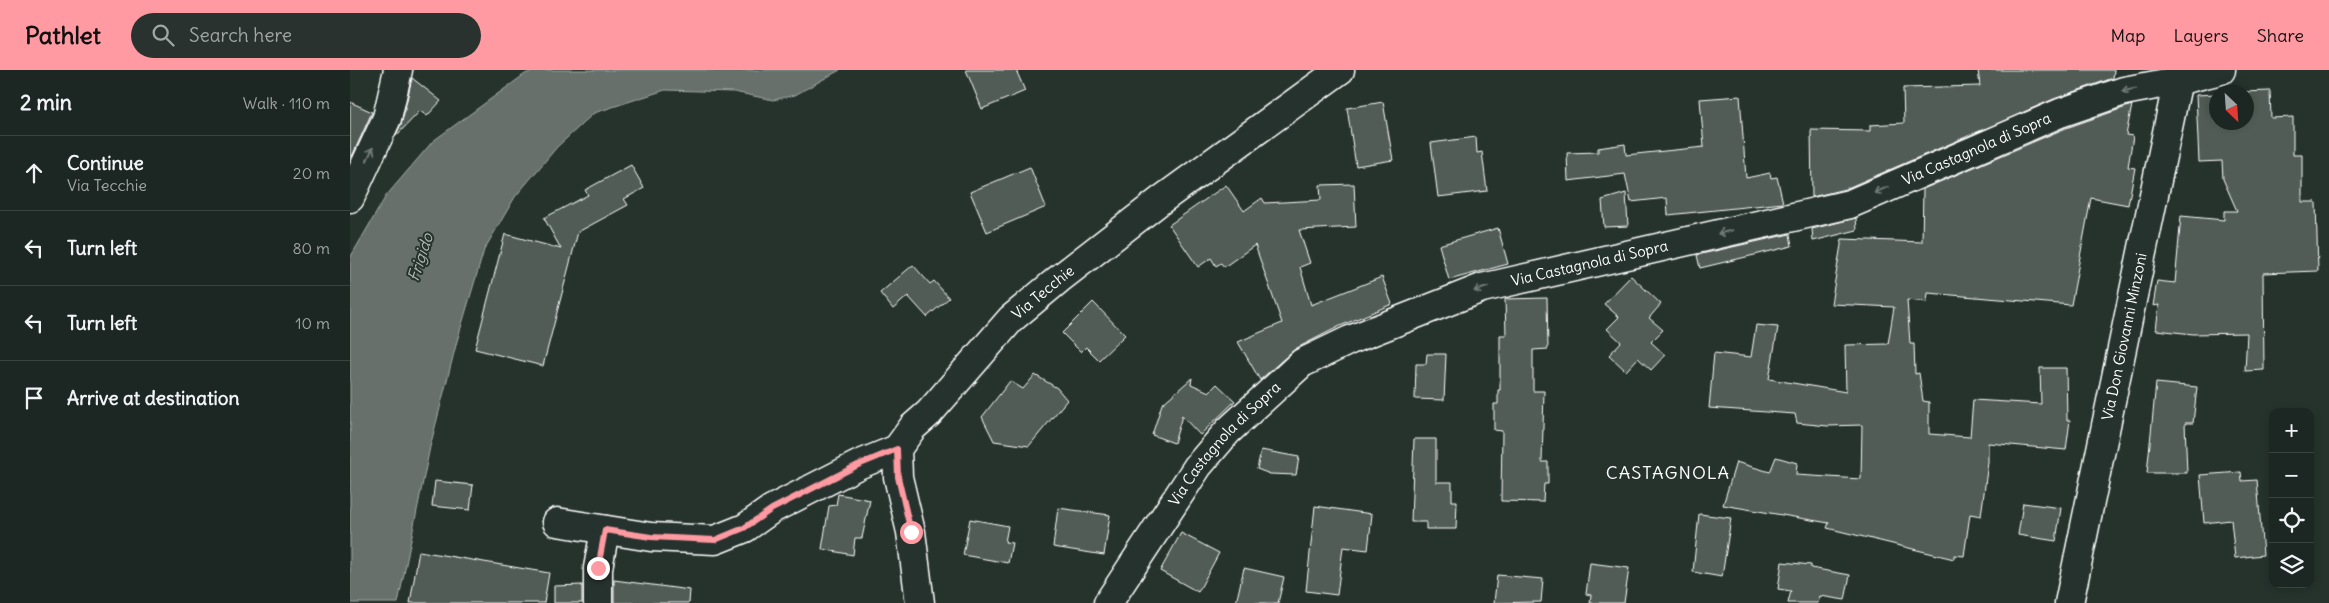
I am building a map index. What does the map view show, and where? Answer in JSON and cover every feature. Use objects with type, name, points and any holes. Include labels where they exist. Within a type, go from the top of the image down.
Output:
[{"type":"street","points":[[350,198],[387,118],[398,70]]},
{"type":"street","name":"Via Tecchie","points":[[897,449],[913,427],[929,412],[1011,319],[1162,200],[1340,70]]},
{"type":"street","name":"Via Castagnola di Sopra","points":[[1108,603],[1198,466],[1228,430],[1302,363],[1350,340],[1482,288],[1850,204],[2060,112],[2178,76],[2221,70]]},
{"type":"street","name":"Via Don Giovanni Minzoni","points":[[2069,603],[2178,76]]},
{"type":"street","points":[[557,522],[651,537],[715,540],[744,528],[772,509],[850,469],[897,449],[898,477],[911,532],[920,603]]},
{"type":"street","points":[[598,603],[598,568],[605,530]]},
{"type":"water","name":"Frigido","points":[[535,70],[840,70],[795,95],[773,100],[734,92],[665,90],[594,113],[557,147],[515,197],[484,250],[457,341],[430,447],[398,603],[350,603],[350,258],[386,196],[433,141],[525,74]]},
{"type":"building","points":[[966,70],[1016,70],[1025,91],[982,109]]},
{"type":"building","points":[[1978,70],[2114,70],[2113,78],[2054,99],[1845,189],[1812,197],[1811,130],[1870,131],[1870,125],[1904,123],[1903,88],[1980,86]]},
{"type":"building","points":[[412,78],[441,101],[427,116],[420,111],[395,137],[402,122]]},
{"type":"building","points":[[2270,91],[2271,118],[2293,117],[2293,155],[2302,155],[2302,202],[2316,202],[2318,271],[2263,273],[2264,370],[2245,371],[2247,333],[2193,334],[2156,330],[2159,305],[2153,306],[2157,281],[2175,283],[2181,216],[2224,220],[2224,211],[2237,211],[2223,179],[2222,161],[2199,162],[2196,95],[2209,94],[2209,130],[2254,130],[2254,92]]},
{"type":"building","points":[[1740,96],[1746,178],[1770,173],[1771,178],[1777,177],[1783,203],[1668,215],[1667,198],[1631,202],[1625,174],[1568,181],[1567,153],[1598,152],[1598,148],[1625,144],[1626,155],[1704,147],[1700,99]]},
{"type":"building","points":[[350,102],[372,112],[350,161]]},
{"type":"building","points":[[1383,102],[1393,160],[1356,166],[1347,108]]},
{"type":"building","points":[[2132,105],[2126,135],[2133,136],[2128,167],[2135,168],[2128,205],[2091,198],[2071,305],[1928,293],[1927,302],[1907,300],[1910,344],[1914,344],[1915,374],[1919,373],[1923,401],[1929,402],[1929,434],[1970,437],[1973,400],[2041,404],[2040,368],[2066,368],[2067,420],[2070,420],[2066,450],[1988,443],[1988,462],[1981,516],[1970,514],[1964,556],[1954,555],[1954,559],[1827,528],[1829,523],[1723,505],[1736,462],[1770,472],[1776,457],[1797,463],[1796,475],[1861,479],[1862,425],[1828,426],[1797,423],[1795,414],[1709,408],[1714,353],[1751,357],[1756,325],[1778,327],[1769,379],[1846,392],[1845,345],[1888,344],[1894,307],[1831,304],[1842,239],[1922,242],[1923,189],[2066,128]]},
{"type":"building","points":[[1476,137],[1477,153],[1482,152],[1487,191],[1438,197],[1431,143]]},
{"type":"building","points":[[631,165],[644,188],[624,199],[628,205],[578,232],[543,366],[475,349],[505,234],[561,249],[544,218],[588,195],[585,190]]},
{"type":"building","points":[[1030,167],[1046,207],[987,232],[970,192]]},
{"type":"building","points":[[1354,184],[1356,227],[1299,230],[1310,263],[1300,267],[1311,305],[1382,277],[1392,304],[1340,326],[1295,349],[1260,380],[1238,342],[1282,323],[1255,245],[1224,267],[1221,263],[1216,266],[1211,258],[1198,267],[1169,225],[1226,185],[1244,211],[1262,198],[1265,203],[1321,200],[1320,185]]},
{"type":"building","points":[[1626,193],[1628,226],[1604,227],[1602,200]]},
{"type":"building","points":[[1856,218],[1857,230],[1813,241],[1812,229]]},
{"type":"building","points":[[1498,228],[1508,264],[1449,280],[1439,245]]},
{"type":"building","points":[[1790,234],[1792,246],[1700,268],[1697,255]]},
{"type":"building","points":[[913,265],[930,284],[934,281],[949,298],[927,317],[908,296],[893,309],[880,293]]},
{"type":"building","points":[[1631,276],[1661,304],[1649,318],[1663,330],[1651,342],[1665,355],[1651,370],[1638,358],[1626,371],[1609,355],[1621,342],[1607,329],[1619,317],[1604,304]]},
{"type":"building","points":[[1547,298],[1548,349],[1533,350],[1533,391],[1544,391],[1542,462],[1548,462],[1548,484],[1544,484],[1543,502],[1501,501],[1502,431],[1494,430],[1494,404],[1498,404],[1498,390],[1500,390],[1500,335],[1506,335],[1505,299]]},
{"type":"building","points":[[1093,302],[1125,335],[1099,360],[1086,347],[1081,352],[1062,333]]},
{"type":"building","points":[[1427,354],[1446,354],[1444,400],[1415,399],[1416,364],[1426,364]]},
{"type":"building","points":[[1035,375],[1057,388],[1067,400],[1029,446],[994,441],[982,417],[1010,381],[1023,389]]},
{"type":"building","points":[[1192,378],[1191,384],[1209,392],[1217,384],[1235,401],[1200,435],[1182,416],[1174,443],[1152,435],[1162,404]]},
{"type":"building","points":[[2156,383],[2197,387],[2193,423],[2185,423],[2187,473],[2147,473]]},
{"type":"building","points":[[1414,439],[1436,439],[1436,482],[1452,482],[1452,501],[1457,501],[1456,529],[1426,529],[1426,522],[1411,522]]},
{"type":"building","points":[[1261,450],[1299,457],[1296,475],[1270,474],[1257,469]]},
{"type":"building","points":[[2241,472],[2242,481],[2257,480],[2263,555],[2235,558],[2231,520],[2204,523],[2200,475]]},
{"type":"building","points":[[435,481],[473,485],[470,510],[432,506]]},
{"type":"building","points":[[838,494],[870,500],[862,538],[855,538],[853,555],[822,549],[829,506],[836,505]]},
{"type":"building","points":[[2023,503],[2061,508],[2056,541],[2018,535]]},
{"type":"building","points":[[1315,506],[1372,514],[1368,550],[1343,547],[1337,595],[1306,591]]},
{"type":"building","points":[[1058,508],[1110,515],[1104,555],[1053,547]]},
{"type":"building","points":[[1699,514],[1731,518],[1722,577],[1693,572]]},
{"type":"building","points":[[970,519],[1008,526],[1005,542],[1012,543],[1008,563],[963,555]]},
{"type":"building","points":[[1181,533],[1219,553],[1198,592],[1160,571]]},
{"type":"building","points":[[419,551],[549,573],[544,603],[410,603]]},
{"type":"building","points":[[1782,562],[1811,565],[1811,568],[1850,575],[1845,600],[1820,596],[1818,603],[1788,603],[1791,591],[1778,589]]},
{"type":"building","points":[[1590,563],[1629,568],[1624,603],[1590,603],[1591,595],[1586,594]]},
{"type":"building","points":[[1244,568],[1284,577],[1278,603],[1236,603]]},
{"type":"building","points":[[1497,575],[1543,579],[1541,602],[1494,603]]},
{"type":"building","points":[[614,580],[690,590],[689,603],[614,603]]},
{"type":"building","points":[[582,585],[582,603],[554,603],[554,586]]},
{"type":"district","name":"CASTAGNOLA","points":[[1668,473]]},
{"type":"route","points":[[598,568],[605,530],[651,537],[715,540],[744,528],[772,509],[858,465],[897,449],[898,477],[911,532]]}]
